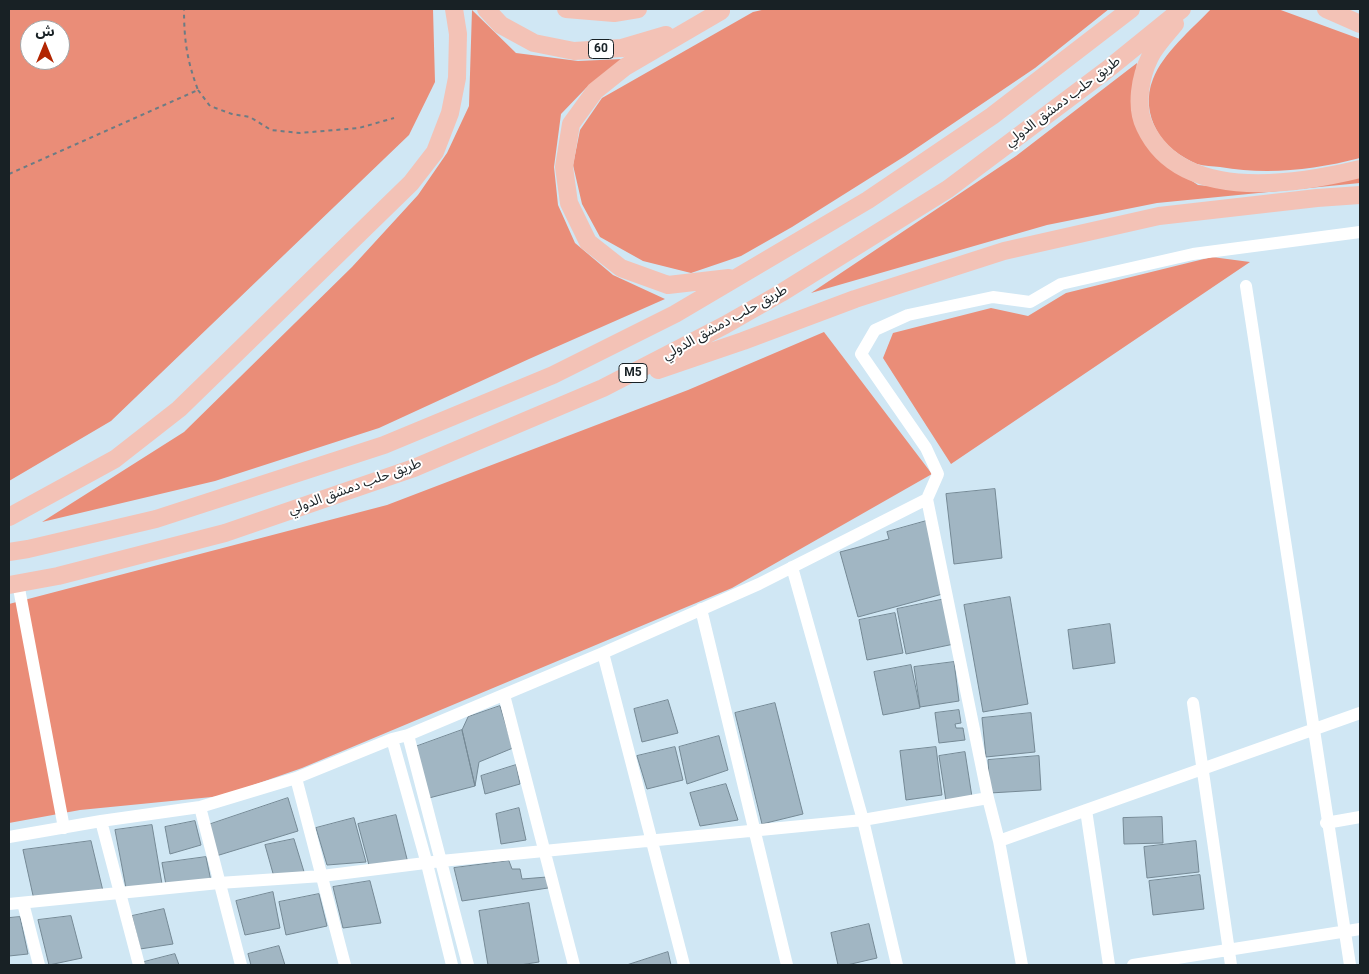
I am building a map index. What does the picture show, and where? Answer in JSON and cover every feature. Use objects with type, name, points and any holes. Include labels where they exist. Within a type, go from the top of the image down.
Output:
[{"type":"highway","points":[[9,517],[114,459],[179,409],[411,183],[435,152],[450,113],[457,78],[458,34],[454,9]]},
{"type":"highway","name":"60","points":[[486,9],[500,24],[534,43],[574,51],[622,48],[657,39],[725,10]]},
{"type":"highway","points":[[566,9],[614,13],[638,9]]},
{"type":"highway","name":"M5","points":[[9,552],[156,519],[384,445],[553,375],[675,314],[868,200],[992,116],[1132,9]]},
{"type":"highway","name":"طريق حلب دمشق الدولي","points":[[13,584],[58,576],[225,533],[414,468],[604,388],[726,325],[781,293],[948,188],[1108,69],[1182,9]]},
{"type":"highway","points":[[1187,9],[1150,56],[1143,74],[1140,103],[1141,116],[1149,136],[1160,151],[1173,162],[1190,171],[1232,181],[1275,182],[1305,179],[1360,169]]},
{"type":"highway","points":[[1326,9],[1360,24]]},
{"type":"highway","points":[[1332,9],[1360,17]]},
{"type":"highway","points":[[725,10],[625,67],[595,91],[571,124],[564,167],[569,204],[588,242],[621,268],[668,285],[738,277]]},
{"type":"highway","points":[[604,388],[855,300],[1004,251],[1159,216],[1360,195]]},
{"type":"street","points":[[1022,965],[999,841],[988,798],[927,499],[938,474],[926,448],[861,354],[875,330],[908,315],[993,297],[1030,302],[1061,284],[1193,254],[1360,232]]},
{"type":"street","points":[[1246,286],[1350,965]]},
{"type":"street","points":[[9,837],[101,821],[200,807],[296,778],[392,739],[408,735],[603,653],[759,584],[927,499]]},
{"type":"street","points":[[792,567],[863,820],[897,965]]},
{"type":"street","points":[[13,584],[64,828]]},
{"type":"street","points":[[700,609],[787,965]]},
{"type":"street","points":[[603,653],[684,965]]},
{"type":"street","points":[[504,695],[574,965]]},
{"type":"street","points":[[1193,703],[1230,965]]},
{"type":"street","points":[[999,841],[1360,713]]},
{"type":"street","points":[[408,735],[468,965]]},
{"type":"street","points":[[392,739],[427,864],[452,965]]},
{"type":"street","points":[[296,778],[345,965]]},
{"type":"street","points":[[9,904],[220,883],[322,876],[441,861],[863,820],[988,798]]},
{"type":"street","points":[[200,807],[241,965]]},
{"type":"street","points":[[1086,810],[1109,965]]},
{"type":"street","points":[[1327,823],[1360,817]]},
{"type":"street","points":[[101,821],[139,965]]},
{"type":"street","points":[[22,902],[39,965]]},
{"type":"street","points":[[1133,965],[1360,930]]},
{"type":"path","points":[[184,9],[188,64],[198,90],[210,106],[232,114],[250,117],[271,130],[300,133],[359,128],[394,118]]},
{"type":"path","points":[[9,174],[198,90]]},
{"type":"shaded area","points":[[9,9],[433,9],[435,82],[409,135],[111,421],[9,481]]},
{"type":"shaded area","points":[[766,9],[1109,9],[1035,68],[905,156],[792,227],[741,256],[691,273],[643,261],[600,237],[582,204],[573,165],[580,130],[602,98],[753,12]]},
{"type":"shaded area","points":[[1211,9],[1278,9],[1360,39],[1360,158],[1325,166],[1255,171],[1197,164],[1169,146],[1160,136],[1152,119],[1149,105],[1151,85],[1158,69],[1171,51]]},
{"type":"shaded area","points":[[472,10],[516,53],[578,61],[622,59],[586,88],[561,114],[554,167],[558,205],[575,243],[613,275],[665,299],[379,428],[215,481],[42,522],[184,432],[352,267],[418,195],[447,153],[469,106]]},
{"type":"shaded area","points":[[1137,63],[1133,95],[1157,158],[1198,185],[1249,190],[1360,177],[1360,183],[1157,203],[1047,225],[811,293],[1016,156]]},
{"type":"shaded area","points":[[1212,257],[1250,262],[951,464],[883,358],[893,333],[991,308],[1028,316],[1066,293]]},
{"type":"shaded area","points":[[824,332],[932,474],[732,588],[302,768],[222,796],[80,810],[9,823],[9,604],[387,505],[688,390]]},
{"type":"building","points":[[995,489],[1002,558],[954,564],[946,494]]},
{"type":"building","points":[[930,520],[950,592],[858,617],[840,552],[889,539],[887,532]]},
{"type":"building","points":[[1010,597],[1028,704],[983,712],[964,605]]},
{"type":"building","points":[[950,598],[959,643],[906,654],[897,609]]},
{"type":"building","points":[[895,613],[903,653],[867,660],[859,620]]},
{"type":"building","points":[[1110,624],[1115,663],[1073,669],[1068,630]]},
{"type":"building","points":[[954,662],[959,701],[920,707],[914,667]]},
{"type":"building","points":[[911,665],[920,708],[883,715],[874,672]]},
{"type":"building","points":[[668,700],[678,733],[642,742],[634,709]]},
{"type":"building","points":[[775,703],[803,814],[762,824],[735,713]]},
{"type":"building","points":[[500,706],[513,748],[479,762],[475,786],[462,730],[468,717]]},
{"type":"building","points":[[959,710],[961,723],[955,724],[956,728],[963,728],[965,740],[939,743],[935,713]]},
{"type":"building","points":[[1031,713],[1035,752],[986,757],[982,718]]},
{"type":"building","points":[[462,730],[475,786],[429,798],[415,747]]},
{"type":"building","points":[[719,736],[728,770],[687,784],[679,747]]},
{"type":"building","points":[[675,747],[683,780],[647,789],[637,756]]},
{"type":"building","points":[[936,747],[942,795],[906,800],[900,751]]},
{"type":"building","points":[[965,752],[972,797],[946,801],[939,756]]},
{"type":"building","points":[[1039,756],[1041,790],[990,793],[988,760]]},
{"type":"building","points":[[516,765],[520,784],[485,794],[481,776]]},
{"type":"building","points":[[726,784],[738,820],[700,826],[690,793]]},
{"type":"building","points":[[288,798],[298,831],[216,856],[208,825]]},
{"type":"building","points":[[519,808],[526,840],[501,844],[496,814]]},
{"type":"building","points":[[396,815],[408,863],[370,869],[358,824]]},
{"type":"building","points":[[1162,817],[1163,843],[1124,844],[1123,818]]},
{"type":"building","points":[[354,818],[366,862],[327,865],[316,828]]},
{"type":"building","points":[[195,821],[201,845],[170,854],[165,827]]},
{"type":"building","points":[[152,825],[162,884],[126,888],[115,830]]},
{"type":"building","points":[[294,839],[305,875],[274,877],[265,845]]},
{"type":"building","points":[[91,841],[103,891],[34,900],[23,850]]},
{"type":"building","points":[[1196,841],[1199,872],[1147,878],[1144,847]]},
{"type":"building","points":[[206,857],[211,881],[166,885],[162,863]]},
{"type":"building","points":[[509,861],[512,869],[520,869],[522,879],[547,877],[548,888],[462,901],[454,868]]},
{"type":"building","points":[[1200,875],[1204,909],[1153,915],[1149,881]]},
{"type":"building","points":[[370,881],[381,923],[343,928],[333,887]]},
{"type":"building","points":[[273,892],[280,928],[245,935],[236,901]]},
{"type":"building","points":[[319,894],[327,926],[286,935],[279,902]]},
{"type":"building","points":[[529,903],[539,962],[520,965],[488,965],[479,911]]},
{"type":"building","points":[[164,909],[173,944],[140,949],[132,916]]},
{"type":"building","points":[[71,916],[82,958],[49,965],[38,920]]},
{"type":"building","points":[[20,917],[28,954],[9,956],[9,918]]},
{"type":"building","points":[[869,924],[877,958],[847,965],[838,965],[831,933]]},
{"type":"building","points":[[279,946],[285,965],[251,965],[248,954]]},
{"type":"building","points":[[668,952],[671,965],[627,965]]},
{"type":"building","points":[[175,954],[179,965],[145,965],[144,962]]}]
